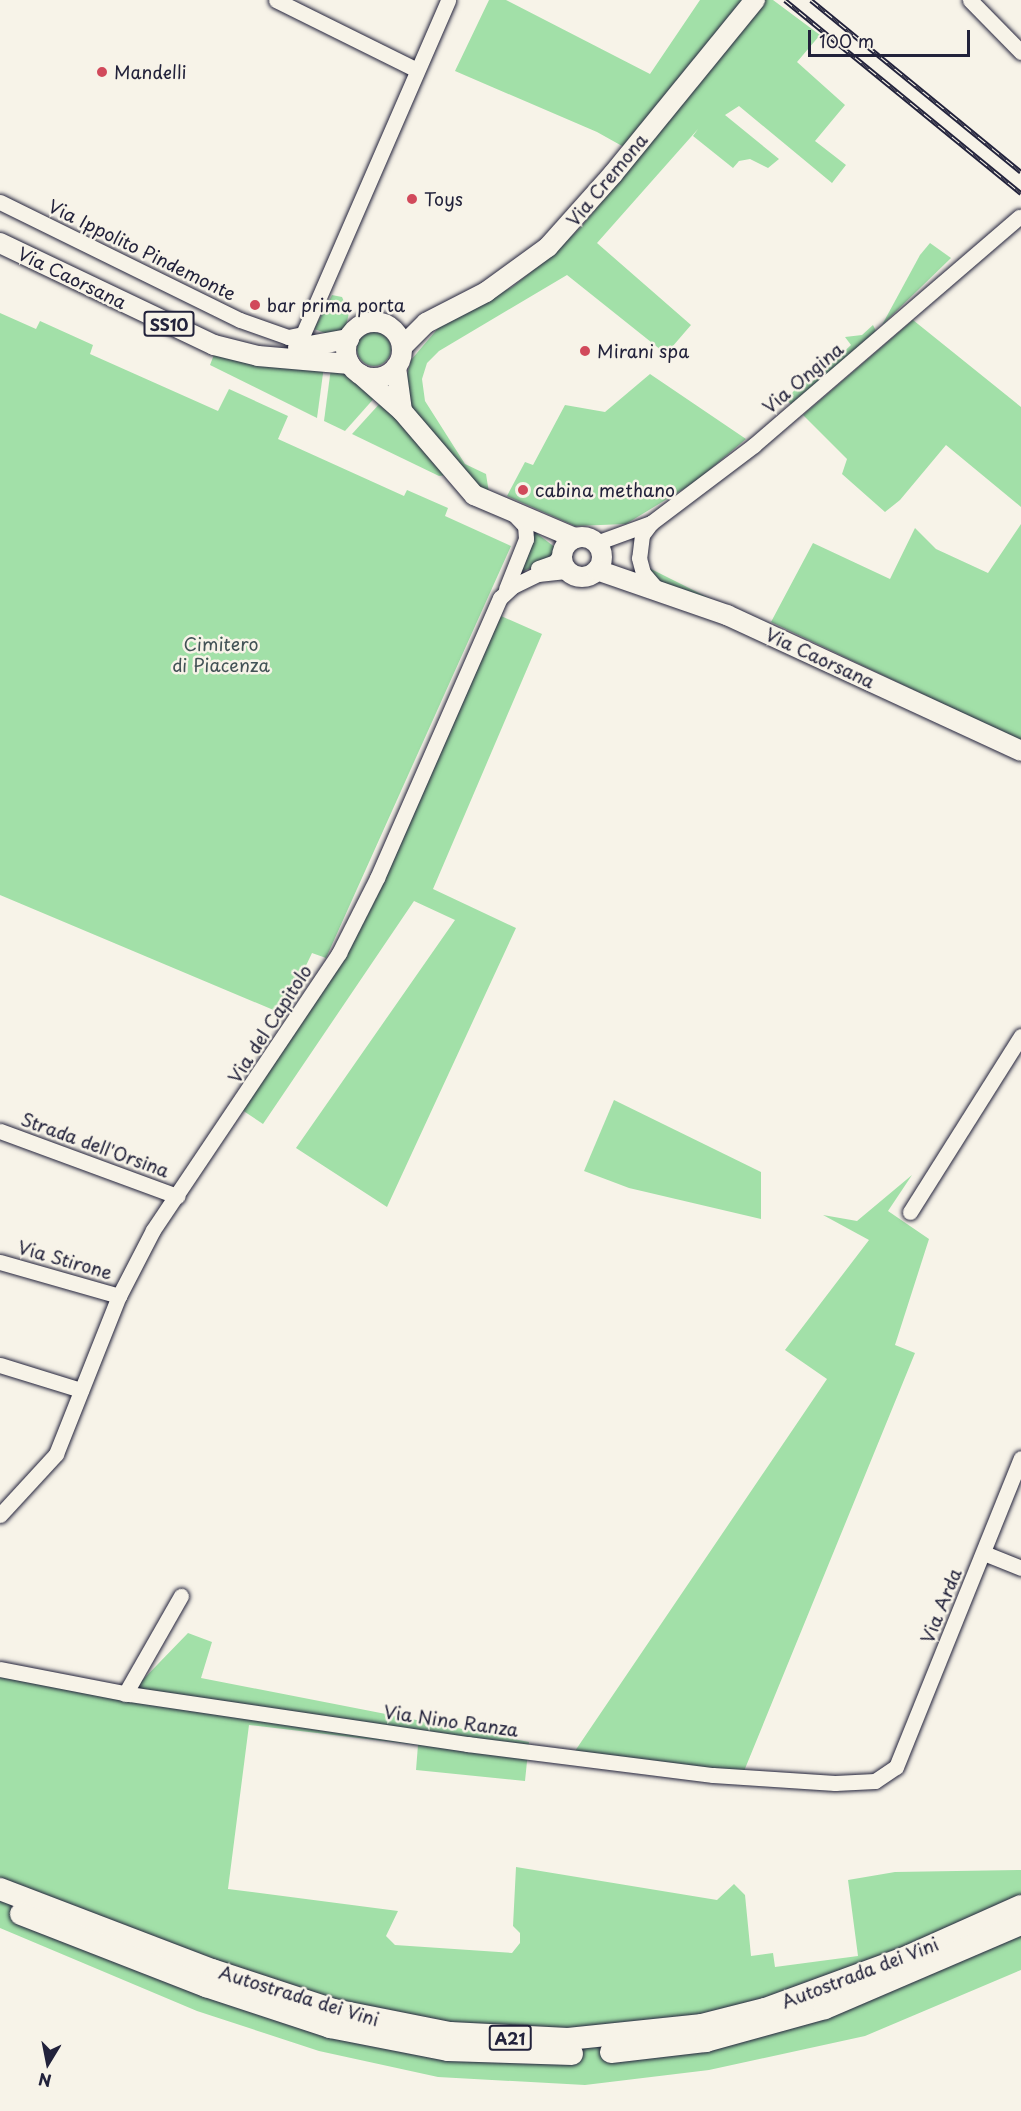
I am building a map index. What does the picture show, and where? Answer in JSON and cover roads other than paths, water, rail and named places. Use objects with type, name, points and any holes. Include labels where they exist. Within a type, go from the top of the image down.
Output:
[{"type":"highway","name":"Autostrada dei Vini","points":[[0,1889],[212,1970],[334,2010],[450,2033],[557,2039],[624,2036],[680,2028],[765,2009],[882,1967],[1021,1906]]},
{"type":"highway","name":"Autostrada dei Vini","points":[[0,1906],[206,1986],[330,2027],[448,2050],[510,2054],[646,2049],[706,2041],[765,2026],[876,1989],[1021,1924]]},
{"type":"main road","name":"Via Cremona","points":[[426,323],[486,292],[548,247],[606,182],[755,0]]},
{"type":"main road","name":"Via Caorsana","points":[[0,231],[218,336],[294,348],[349,339]]},
{"type":"main road","name":"Via Caorsana","points":[[0,243],[214,345],[258,356],[355,369]]},
{"type":"main road","name":"SS10","points":[[349,339],[360,326],[369,322],[387,325],[426,323]]},
{"type":"main road","points":[[402,411],[396,367],[402,347],[426,323]]},
{"type":"main road","points":[[387,325],[400,338],[402,347]]},
{"type":"main road","points":[[349,339],[355,369],[402,411],[474,495],[521,515],[568,545]]},
{"type":"main road","name":"SS10","points":[[355,369],[383,376],[396,367]]},
{"type":"main road","points":[[588,538],[598,546],[607,572],[580,577],[568,571],[568,545],[588,538]]},
{"type":"main road","name":"Via Caorsana","points":[[607,572],[655,587],[727,615],[1021,751]]},
{"type":"street","points":[[276,0],[415,69],[448,0]]},
{"type":"street","points":[[970,0],[1021,52]]},
{"type":"street","name":"Via Ippolito Pindemonte","points":[[0,202],[240,320],[288,337],[303,334],[415,69]]},
{"type":"street","name":"Via Ongina","points":[[598,546],[651,523],[791,416],[1019,217]]},
{"type":"street","name":"Via del Capitolo","points":[[0,1515],[56,1454],[118,1296],[153,1230],[339,953],[377,878],[509,587],[527,532],[521,515]]},
{"type":"street","points":[[651,523],[642,535],[639,558],[643,573],[655,587]]},
{"type":"street","points":[[509,587],[555,562],[568,545]]},
{"type":"street","points":[[509,587],[548,572],[568,571]]},
{"type":"street","points":[[910,1212],[1021,1036]]},
{"type":"street","name":"Strada dell'Orsina","points":[[0,1131],[177,1196]]},
{"type":"street","name":"Via Stirone","points":[[0,1262],[118,1296]]},
{"type":"street","points":[[0,1365],[81,1390]]},
{"type":"street","name":"Via Arda","points":[[896,1767],[1021,1458]]},
{"type":"street","points":[[984,1553],[1021,1568]]},
{"type":"street","points":[[124,1694],[181,1596]]},
{"type":"street","name":"Via Nino Ranza","points":[[0,1669],[124,1694],[467,1744],[713,1774],[835,1783],[875,1781],[896,1767]]},
{"type":"railway","points":[[785,0],[1021,193]]},
{"type":"railway","points":[[811,0],[1021,172]]},
{"type":"place","name":"Mandelli","points":[[102,72]]},
{"type":"place","name":"Toys","points":[[412,199]]},
{"type":"place","name":"bar prima porta","points":[[255,305]]},
{"type":"place","name":"Mirani spa","points":[[585,351]]},
{"type":"place","name":"cabina methano","points":[[523,490]]},
{"type":"park label","name":"Cimitero di Piacenza","points":[[221,655]]}]
